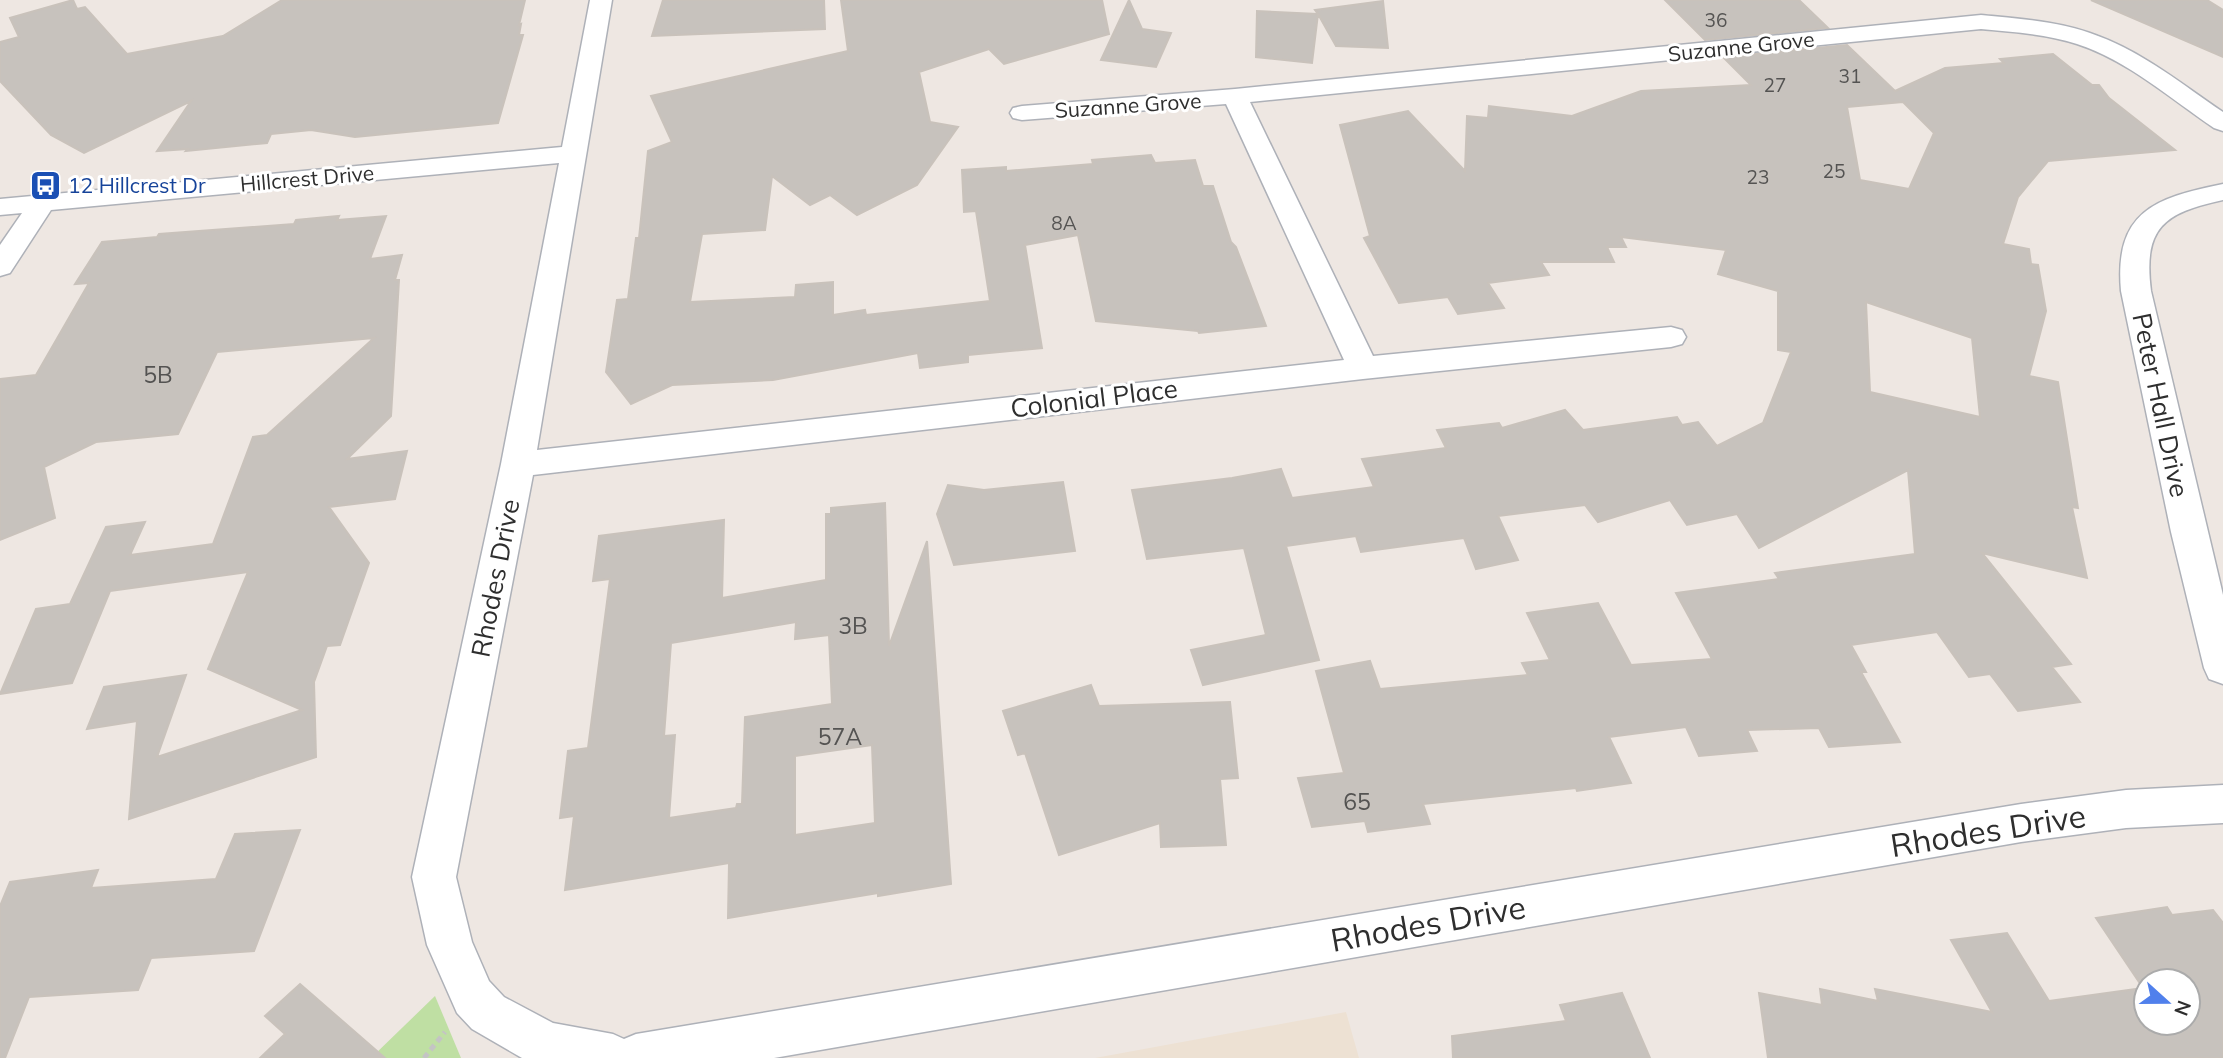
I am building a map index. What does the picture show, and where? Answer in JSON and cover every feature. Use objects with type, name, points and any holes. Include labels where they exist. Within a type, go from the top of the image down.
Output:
[{"type":"street","name":"Rhodes Drive","points":[[601,0],[518,464],[434,877],[450,945],[473,997],[488,1013],[547,1046],[613,1058]]},
{"type":"street","name":"Suzanne Grove","points":[[1022,113],[1235,96],[1981,22],[2036,28],[2089,40],[2123,58],[2223,123]]},
{"type":"street","name":"Suzanne Grove","points":[[1235,96],[1363,368]]},
{"type":"street","name":"Hillcrest Drive","points":[[0,207],[572,154]]},
{"type":"street","name":"Peter Hall Drive","points":[[2223,192],[2184,201],[2159,214],[2144,228],[2133,255],[2139,304],[2189,532],[2223,668]]},
{"type":"street","points":[[0,267],[42,203]]},
{"type":"street","name":"Colonial Place","points":[[518,464],[1363,368],[1671,337]]},
{"type":"street","name":"Rhodes Drive","points":[[636,1058],[2021,822],[2126,809],[2223,804]]},
{"type":"shaded area","points":[[1346,1012],[1359,1058],[1095,1058]]},
{"type":"green space","points":[[435,996],[461,1058],[371,1058]]},
{"type":"building","points":[[73,0],[77,9],[85,7],[127,54],[223,36],[282,0],[525,0],[519,25],[521,24],[519,35],[523,35],[498,123],[355,137],[311,130],[271,134],[267,143],[186,151],[188,149],[157,151],[191,101],[84,153],[51,135],[0,81],[0,42],[19,37],[10,18]]},
{"type":"building","points":[[663,0],[824,0],[825,29],[652,36]]},
{"type":"building","points":[[841,0],[1102,0],[1109,34],[1004,64],[989,49],[919,72],[930,122],[958,127],[917,185],[857,215],[830,195],[810,205],[772,176],[765,230],[702,234],[690,302],[795,297],[796,285],[833,282],[833,315],[865,310],[866,315],[990,301],[976,211],[964,212],[962,170],[1006,167],[1006,171],[1093,164],[1092,160],[1151,155],[1155,163],[1195,160],[1203,186],[1213,186],[1231,242],[1236,247],[1266,326],[1199,333],[1096,321],[1078,235],[1025,245],[1042,348],[968,355],[968,362],[920,368],[918,353],[773,380],[672,385],[631,404],[606,372],[617,300],[628,299],[636,238],[639,238],[648,151],[672,142],[651,96],[848,51]]},
{"type":"building","points":[[1129,0],[1142,29],[1171,33],[1156,67],[1101,60]]},
{"type":"building","points":[[1665,0],[1799,0],[1828,28],[1705,40]]},
{"type":"building","points":[[2091,0],[2207,0],[2223,10],[2223,57]]},
{"type":"building","points":[[1383,1],[1388,48],[1336,46],[1315,10]]},
{"type":"building","points":[[1257,11],[1318,14],[1312,63],[1256,57]]},
{"type":"building","points":[[1847,45],[1895,91],[1945,68],[2004,63],[2000,59],[2053,54],[2092,85],[2099,85],[2109,98],[2175,150],[2048,161],[2018,197],[2003,244],[2029,249],[2031,264],[2038,265],[2046,311],[2029,376],[2058,382],[2078,508],[2072,507],[2087,578],[1982,553],[2071,664],[2052,667],[2080,702],[2018,711],[1990,674],[1969,677],[1937,632],[1851,645],[1866,672],[1861,672],[1900,742],[1829,747],[1819,728],[1747,730],[1757,751],[1699,756],[1686,727],[1609,737],[1631,783],[1577,791],[1576,788],[1423,804],[1430,824],[1368,832],[1365,821],[1312,827],[1298,778],[1344,773],[1316,671],[1370,661],[1380,689],[1528,675],[1522,663],[1550,660],[1527,613],[1598,603],[1631,665],[1712,659],[1676,593],[1779,579],[1775,573],[1915,554],[1908,470],[1759,548],[1737,514],[1687,525],[1670,500],[1598,522],[1585,505],[1498,516],[1518,560],[1476,569],[1464,538],[1361,552],[1356,536],[1286,546],[1319,660],[1203,685],[1191,650],[1266,635],[1244,548],[1147,559],[1132,490],[1281,469],[1292,498],[1374,487],[1362,459],[1446,448],[1437,430],[1499,423],[1502,428],[1565,410],[1583,430],[1677,417],[1682,425],[1698,422],[1717,446],[1763,423],[1791,352],[1778,350],[1778,291],[1718,274],[1726,250],[1621,237],[1626,247],[1607,247],[1614,262],[1541,262],[1549,275],[1488,283],[1504,308],[1458,314],[1448,297],[1399,303],[1364,238],[1370,236],[1340,125],[1408,111],[1465,171],[1467,116],[1488,118],[1489,106],[1572,116],[1641,91],[1751,85],[1723,57]],"holes":[[[1903,102],[1934,133],[1909,189],[1860,180],[1847,107]],[[1866,302],[1972,338],[1980,417],[1870,392]]]},
{"type":"building","points":[[339,216],[337,220],[386,216],[370,259],[402,255],[395,280],[399,280],[391,416],[347,459],[407,451],[395,499],[329,507],[369,563],[340,645],[327,646],[314,682],[316,757],[129,819],[137,721],[87,729],[104,687],[186,675],[157,757],[302,710],[208,669],[248,572],[110,591],[72,683],[0,694],[36,609],[70,604],[106,527],[145,522],[130,555],[213,544],[253,437],[267,435],[374,338],[217,352],[178,434],[96,442],[44,467],[55,518],[0,540],[0,379],[36,375],[89,283],[75,284],[102,242],[157,237],[159,234],[294,224],[296,220]]},
{"type":"building","points":[[1063,482],[1075,551],[954,565],[937,514],[948,485],[984,490]]},
{"type":"building","points":[[885,503],[889,646],[927,541],[951,884],[878,896],[878,893],[728,918],[729,863],[565,890],[574,816],[560,818],[568,751],[588,748],[610,579],[593,581],[599,536],[724,520],[722,598],[826,580],[826,514],[831,514],[831,508]],"holes":[[[796,622],[795,639],[829,635],[832,704],[745,717],[742,804],[737,804],[736,808],[669,818],[675,735],[664,736],[671,643]],[[872,745],[875,823],[795,835],[795,756]]]},
{"type":"building","points":[[1091,685],[1099,706],[1230,702],[1238,778],[1220,779],[1226,845],[1161,847],[1160,823],[1059,855],[1025,753],[1018,755],[1003,711]]},
{"type":"building","points":[[300,830],[254,951],[151,958],[138,990],[29,997],[5,1058],[0,1058],[0,906],[10,882],[98,870],[91,888],[216,879],[235,834]]},
{"type":"building","points":[[2167,907],[2172,915],[2213,910],[2223,923],[2223,1058],[1768,1058],[1759,993],[1822,1005],[1820,989],[1878,1001],[1875,989],[1992,1012],[1951,940],[2007,933],[2049,1001],[2132,990],[2132,1037],[2202,1037],[2202,967],[2132,967],[2132,972],[2096,918]]},
{"type":"building","points":[[300,984],[385,1058],[260,1058],[285,1034],[265,1016]]},
{"type":"building","points":[[1622,993],[1650,1058],[1453,1058],[1452,1036],[1566,1021],[1560,1005]]},
{"type":"place","name":"12 Hillcrest Dr","points":[[45,185]]}]
